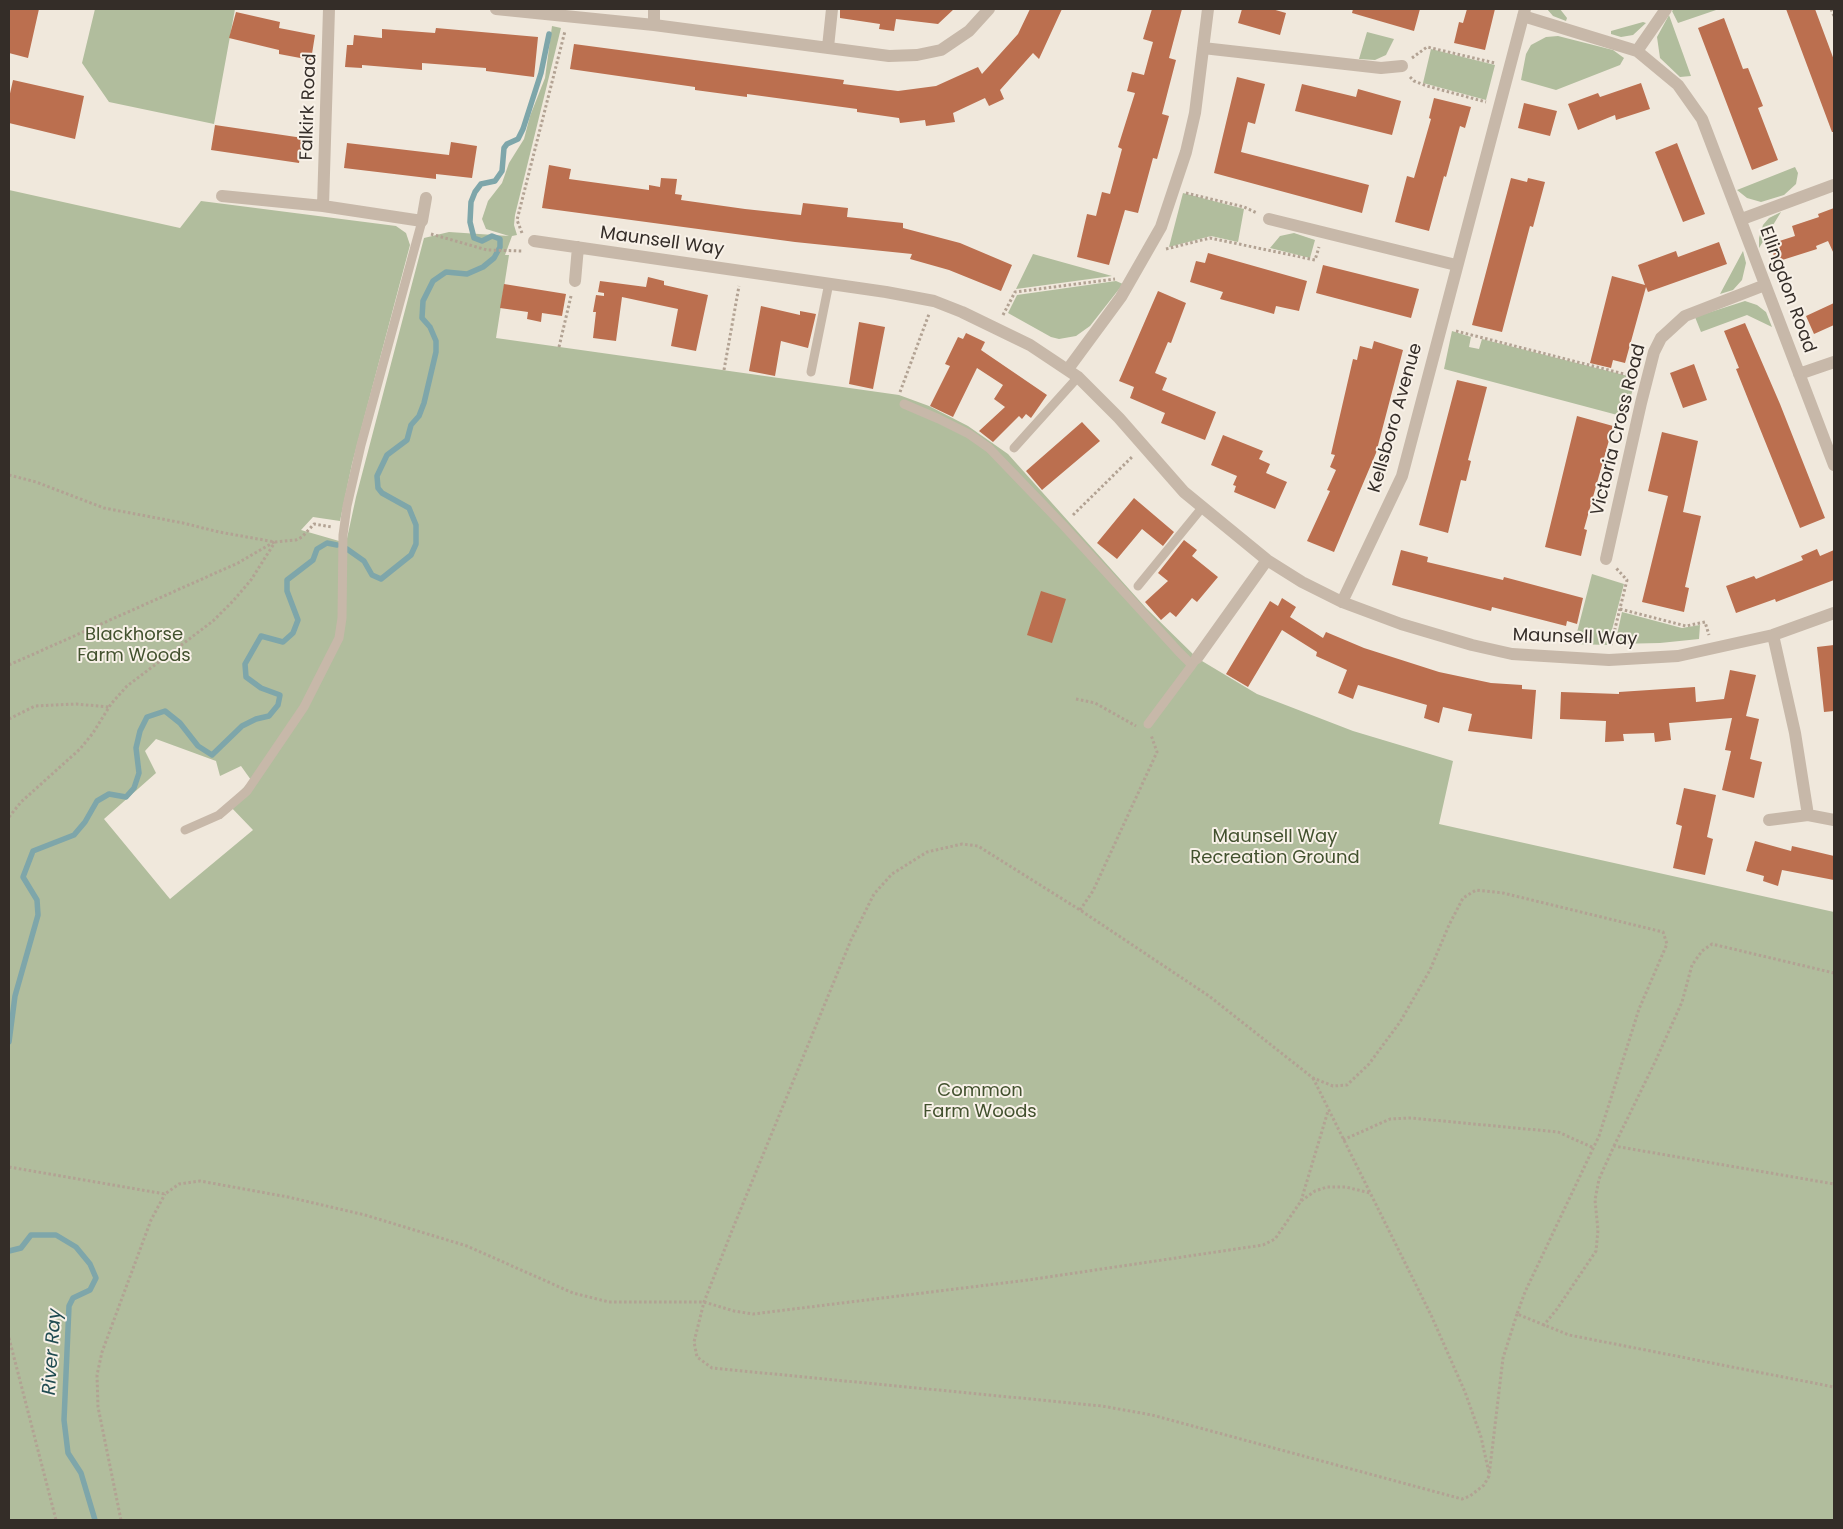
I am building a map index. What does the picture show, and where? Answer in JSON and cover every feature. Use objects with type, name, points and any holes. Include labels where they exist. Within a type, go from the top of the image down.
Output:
[{"type":"street","name":"Falkirk Road","points":[[323,206],[329,9]]},
{"type":"street","points":[[496,9],[654,25],[889,56],[930,53],[941,50],[960,39],[978,23],[989,9]]},
{"type":"street","points":[[654,9],[654,25]]},
{"type":"street","points":[[828,47],[832,9]]},
{"type":"street","points":[[1073,373],[1151,248],[1161,227],[1174,190],[1195,113],[1208,9]]},
{"type":"street","points":[[1637,51],[1666,9]]},
{"type":"street","name":"Ellingdon Road","points":[[1524,12],[1637,51],[1678,85],[1702,119],[1742,219],[1765,285],[1834,465]]},
{"type":"street","name":"Kellsboro Avenue","points":[[1342,602],[1398,486],[1524,12]]},
{"type":"street","points":[[1203,48],[1381,68],[1402,66]]},
{"type":"street","name":"Ellingdon Road","points":[[1742,219],[1834,185]]},
{"type":"street","points":[[222,196],[323,206],[421,226],[426,198]]},
{"type":"street","points":[[1269,219],[1456,266]]},
{"type":"street","name":"Maunsell Way","points":[[534,241],[934,301],[1000,329],[1073,373],[1119,418],[1168,476],[1202,508],[1267,560],[1302,582],[1342,602],[1401,624],[1492,650],[1537,656],[1609,660],[1678,656],[1713,649],[1774,636],[1834,613]]},
{"type":"street","name":"Maunsell Way","points":[[575,281],[578,247]]},
{"type":"street","name":"Victoria Cross Road","points":[[1606,558],[1622,481],[1657,344],[1672,325],[1691,313],[1765,285]]},
{"type":"street","name":"Ellingdon Road","points":[[1800,374],[1834,362]]},
{"type":"street","points":[[1195,661],[1267,560]]},
{"type":"street","points":[[1774,636],[1795,733],[1808,815]]},
{"type":"street","points":[[1769,820],[1808,815],[1834,820]]},
{"type":"lane","points":[[185,830],[219,815],[247,791],[304,707],[339,638],[342,618],[344,530],[361,446],[421,226]]},
{"type":"lane","points":[[811,372],[829,284]]},
{"type":"lane","points":[[1014,448],[1073,373]]},
{"type":"lane","points":[[904,404],[939,418],[969,434],[989,448],[1195,661],[1148,724]]},
{"type":"lane","points":[[1138,586],[1202,508]]},
{"type":"path","points":[[1832,9],[1834,16]]},
{"type":"path","points":[[534,241],[531,241],[521,233],[517,220],[567,17]]},
{"type":"path","points":[[1499,106],[1414,82],[1402,66],[1427,47],[1510,67]]},
{"type":"path","points":[[1174,190],[1244,207],[1269,219]]},
{"type":"path","points":[[421,226],[487,250],[505,251]]},
{"type":"path","points":[[1151,248],[1168,249],[1210,238],[1315,260],[1323,232]]},
{"type":"path","name":"Maunsell Way","points":[[724,370],[742,271]]},
{"type":"path","points":[[1000,329],[1003,316],[1015,292],[1132,278]]},
{"type":"path","points":[[559,347],[575,281]]},
{"type":"path","points":[[904,404],[900,394],[934,301]]},
{"type":"path","points":[[1441,326],[1647,380]]},
{"type":"path","points":[[1063,524],[1142,447]]},
{"type":"path","points":[[9,475],[36,482],[104,508],[275,542],[296,540],[302,537],[314,524],[344,530]]},
{"type":"path","points":[[9,665],[238,563],[275,542]]},
{"type":"path","points":[[9,817],[21,802],[80,749],[93,733],[109,707],[133,681],[167,658],[220,615],[251,580],[275,542]]},
{"type":"path","points":[[1606,558],[1627,580],[1609,660]]},
{"type":"path","points":[[1620,609],[1686,626],[1705,622],[1713,649]]},
{"type":"path","points":[[9,719],[35,706],[76,704],[109,707]]},
{"type":"path","points":[[1080,910],[1093,891],[1157,752],[1151,734]]},
{"type":"path","points":[[962,844],[978,846],[1080,910],[1209,996],[1313,1078],[1333,1086],[1347,1085],[1370,1064],[1400,1022],[1430,970],[1463,898],[1476,890],[1503,893],[1663,932],[1667,944],[1639,1009],[1611,1106],[1594,1148],[1525,1292],[1517,1314],[1503,1358],[1490,1476],[1484,1485],[1470,1496],[1462,1499],[1152,1415],[1073,1403],[712,1368],[697,1357],[694,1342],[704,1302],[852,940],[874,894],[892,874],[927,852],[962,844]]},
{"type":"path","points":[[1543,1326],[1557,1310],[1596,1251],[1598,1230],[1594,1200],[1599,1179],[1682,1002],[1692,965],[1702,950],[1712,944],[1834,973]]},
{"type":"path","points":[[1313,1078],[1431,1314],[1465,1392],[1481,1438],[1490,1476]]},
{"type":"path","points":[[1302,1201],[1329,1111]]},
{"type":"path","points":[[1343,1140],[1390,1119],[1411,1118],[1558,1132],[1594,1148]]},
{"type":"path","points":[[1614,1146],[1834,1184]]},
{"type":"path","points":[[9,1167],[166,1194]]},
{"type":"path","points":[[121,1520],[98,1407],[98,1375],[102,1352],[151,1220],[166,1194],[179,1184],[200,1181],[288,1197],[365,1215],[467,1246],[573,1293],[609,1302],[704,1302],[734,1311],[753,1314],[1028,1280],[1263,1245],[1275,1239],[1302,1201],[1315,1191],[1328,1187],[1346,1187],[1370,1193]]},
{"type":"path","points":[[1517,1314],[1543,1326],[1570,1335],[1834,1386]]},
{"type":"path","points":[[9,1338],[56,1520]]},
{"type":"green space","points":[[95,9],[235,9],[214,124],[109,102],[82,63]]},
{"type":"green space","points":[[1547,9],[1560,9],[1567,18],[1566,21],[1553,16]]},
{"type":"green space","points":[[1674,9],[1719,9],[1678,23],[1672,11]]},
{"type":"green space","points":[[1669,15],[1691,76],[1680,77],[1660,58],[1657,37]]},
{"type":"green space","points":[[1643,22],[1646,23],[1633,35],[1621,37],[1611,34],[1611,31]]},
{"type":"green space","points":[[552,26],[561,28],[515,215],[514,225],[517,235],[512,236],[505,255],[509,255],[496,338],[899,395],[929,406],[968,426],[1008,454],[1146,608],[1197,658],[1257,694],[1353,731],[1453,761],[1439,824],[1834,912],[1834,1520],[9,1520],[9,190],[180,228],[201,201],[396,226],[406,233],[410,245],[352,464],[340,521],[313,517],[301,530],[346,543],[356,497],[424,238],[449,232],[509,236],[486,229],[482,219],[488,201],[502,183],[509,163],[524,139],[530,116],[545,78]],"holes":[[[156,739],[216,761],[220,776],[241,766],[251,780],[228,804],[253,830],[170,899],[104,819],[156,773],[145,751]]]},
{"type":"green space","points":[[1367,32],[1394,39],[1386,55],[1375,60],[1359,59]]},
{"type":"green space","points":[[1558,36],[1613,50],[1624,58],[1620,65],[1556,90],[1521,80],[1526,54],[1531,45],[1546,37]]},
{"type":"green space","points":[[1431,49],[1495,65],[1486,100],[1423,83]]},
{"type":"green space","points":[[1795,167],[1798,173],[1796,184],[1784,195],[1761,202],[1747,198],[1737,190]]},
{"type":"green space","points":[[1183,193],[1244,209],[1238,242],[1211,236],[1169,247]]},
{"type":"green space","points":[[1781,212],[1759,248],[1759,238],[1763,225],[1769,218]]},
{"type":"green space","points":[[1294,233],[1315,240],[1310,258],[1270,248],[1280,236]]},
{"type":"green space","points":[[1743,251],[1746,263],[1742,280],[1733,290],[1720,294]]},
{"type":"green space","points":[[1033,254],[1112,276],[1016,289]]},
{"type":"green space","points":[[1116,281],[1123,284],[1090,326],[1076,336],[1059,339],[1051,337],[1008,313],[1017,295]]},
{"type":"green space","points":[[1745,301],[1757,305],[1766,312],[1772,327],[1747,315],[1701,332],[1695,317]]},
{"type":"green space","points":[[1452,331],[1471,337],[1469,347],[1479,349],[1482,339],[1636,378],[1625,417],[1444,369]]},
{"type":"green space","points":[[1592,574],[1624,584],[1608,645],[1574,644]]},
{"type":"green space","points":[[1622,612],[1682,628],[1700,625],[1699,639],[1660,643],[1615,644]]},
{"type":"building","points":[[9,9],[39,9],[28,58],[9,53]]},
{"type":"building","points":[[840,9],[954,9],[938,24],[896,19],[894,31],[879,29],[880,24],[840,18]]},
{"type":"building","points":[[1030,9],[1062,9],[1039,59],[1033,53],[1000,90],[1004,99],[989,106],[985,98],[953,113],[955,122],[926,126],[925,120],[900,123],[899,118],[857,112],[857,109],[747,94],[747,97],[695,90],[695,87],[570,69],[574,44],[844,80],[843,84],[898,91],[936,86],[978,67],[982,74],[1018,34]]},
{"type":"building","points":[[1152,9],[1182,9],[1169,58],[1176,60],[1162,114],[1169,116],[1157,159],[1153,158],[1138,213],[1125,210],[1109,265],[1077,257],[1087,214],[1096,216],[1102,192],[1110,194],[1122,149],[1118,147],[1135,93],[1127,91],[1132,72],[1144,75],[1153,42],[1143,39]]},
{"type":"building","points":[[1242,9],[1272,9],[1286,13],[1280,35],[1238,23]]},
{"type":"building","points":[[1353,9],[1420,9],[1414,31],[1352,13]]},
{"type":"building","points":[[1467,9],[1495,9],[1485,50],[1454,43],[1459,22],[1463,23]]},
{"type":"building","points":[[1786,9],[1815,9],[1834,60],[1834,132],[1832,132]]},
{"type":"building","points":[[236,12],[280,22],[279,28],[315,35],[311,60],[279,54],[279,50],[229,38]]},
{"type":"building","points":[[1724,18],[1743,69],[1748,68],[1763,106],[1758,108],[1778,160],[1752,170],[1698,28]]},
{"type":"building","points":[[436,28],[538,37],[534,77],[486,71],[486,68],[422,63],[422,70],[362,65],[362,68],[345,67],[347,45],[353,45],[354,35],[382,38],[382,29],[435,33]]},
{"type":"building","points":[[1237,77],[1265,84],[1255,124],[1248,122],[1241,152],[1369,185],[1362,213],[1214,173]]},
{"type":"building","points":[[13,80],[84,96],[75,139],[9,123],[9,98]]},
{"type":"building","points":[[1641,83],[1650,109],[1616,120],[1615,115],[1578,130],[1568,104],[1598,93],[1600,97]]},
{"type":"building","points":[[1302,84],[1356,97],[1358,89],[1401,101],[1392,135],[1295,111]]},
{"type":"building","points":[[1434,98],[1471,107],[1465,128],[1460,126],[1429,231],[1395,222],[1407,176],[1414,178],[1431,119],[1429,118]]},
{"type":"building","points":[[1524,103],[1557,111],[1550,136],[1518,128]]},
{"type":"building","points":[[215,125],[303,138],[299,163],[211,150]]},
{"type":"building","points":[[451,142],[477,146],[472,178],[436,174],[436,179],[344,168],[347,143],[449,155]]},
{"type":"building","points":[[1677,143],[1705,214],[1683,222],[1655,152]]},
{"type":"building","points":[[549,165],[571,169],[569,179],[649,190],[649,185],[660,187],[661,178],[677,179],[675,194],[682,195],[681,200],[801,215],[803,203],[848,208],[847,217],[903,223],[903,228],[960,243],[1012,265],[1001,291],[949,270],[910,259],[912,254],[795,242],[542,208]]},
{"type":"building","points":[[1511,178],[1527,182],[1528,178],[1545,182],[1533,227],[1530,226],[1502,332],[1472,325]]},
{"type":"building","points":[[1834,208],[1834,254],[1828,241],[1816,246],[1817,249],[1776,262],[1770,244],[1795,236],[1792,226],[1819,217],[1818,214]]},
{"type":"building","points":[[1719,242],[1727,264],[1648,292],[1646,287],[1625,363],[1613,360],[1611,368],[1590,363],[1612,276],[1645,285],[1638,265],[1676,251],[1678,257]]},
{"type":"building","points":[[1208,253],[1307,281],[1299,311],[1276,306],[1274,314],[1220,299],[1223,292],[1190,282],[1196,261],[1205,263]]},
{"type":"building","points":[[1323,265],[1419,289],[1411,318],[1316,293]]},
{"type":"building","points":[[648,277],[664,281],[664,285],[708,295],[696,351],[671,346],[678,309],[622,297],[616,341],[593,338],[596,312],[593,312],[596,295],[604,296],[604,293],[598,292],[600,281],[646,287]]},
{"type":"building","points":[[504,284],[566,294],[562,316],[542,313],[541,322],[527,319],[528,312],[500,308]]},
{"type":"building","points":[[1158,291],[1186,303],[1171,343],[1168,342],[1155,373],[1167,378],[1162,390],[1216,412],[1205,440],[1161,423],[1165,413],[1130,398],[1134,387],[1119,381]]},
{"type":"building","points":[[1834,303],[1834,325],[1814,334],[1806,316]]},
{"type":"building","points":[[761,306],[800,315],[800,311],[816,314],[808,348],[781,341],[775,376],[749,371]]},
{"type":"building","points":[[859,322],[885,327],[873,389],[849,384]]},
{"type":"building","points":[[1745,323],[1780,404],[1825,518],[1800,528],[1736,369],[1739,368],[1724,331]]},
{"type":"building","points":[[966,333],[985,342],[981,350],[1047,395],[1031,418],[1026,414],[1022,419],[1019,416],[993,442],[979,431],[1005,407],[994,399],[1003,385],[977,368],[953,417],[930,406],[950,366],[945,364],[958,337],[963,339]]},
{"type":"building","points":[[1374,341],[1403,350],[1376,453],[1334,552],[1307,541],[1330,491],[1327,490],[1336,470],[1330,467],[1335,455],[1331,454],[1353,359],[1357,360],[1360,346],[1372,349]]},
{"type":"building","points":[[1694,364],[1707,400],[1683,408],[1670,373]]},
{"type":"building","points":[[1457,380],[1487,387],[1468,460],[1471,461],[1466,481],[1461,480],[1448,533],[1419,525]]},
{"type":"building","points":[[1577,416],[1613,426],[1584,529],[1587,530],[1581,556],[1545,547]]},
{"type":"building","points":[[1082,422],[1100,441],[1042,490],[1026,471]]},
{"type":"building","points":[[1662,432],[1698,441],[1683,512],[1701,516],[1685,587],[1689,588],[1684,612],[1642,602],[1668,496],[1648,491]]},
{"type":"building","points":[[1223,435],[1263,451],[1259,459],[1270,464],[1266,473],[1287,482],[1275,509],[1234,492],[1236,486],[1233,485],[1237,476],[1211,465]]},
{"type":"building","points":[[1134,498],[1174,532],[1163,546],[1142,529],[1117,559],[1097,543]]},
{"type":"building","points":[[1184,540],[1197,550],[1192,556],[1218,577],[1197,602],[1192,598],[1176,617],[1170,612],[1161,620],[1145,602],[1168,581],[1158,573]]},
{"type":"building","points":[[1817,549],[1820,556],[1834,550],[1834,580],[1776,602],[1775,599],[1736,613],[1726,586],[1754,576],[1756,579],[1803,560],[1801,556]]},
{"type":"building","points":[[1401,550],[1428,557],[1427,562],[1503,580],[1504,577],[1583,598],[1577,624],[1567,621],[1566,626],[1492,607],[1491,611],[1392,585]]},
{"type":"building","points":[[1041,591],[1066,599],[1052,643],[1027,635]]},
{"type":"building","points":[[1282,598],[1296,607],[1290,617],[1323,638],[1326,632],[1364,648],[1439,672],[1491,683],[1522,685],[1522,689],[1536,690],[1532,739],[1468,731],[1472,714],[1443,707],[1439,723],[1424,718],[1427,705],[1358,685],[1353,699],[1338,693],[1347,670],[1316,656],[1317,652],[1282,630],[1248,687],[1226,674],[1270,601],[1278,606]]},
{"type":"building","points":[[1834,645],[1834,711],[1824,712],[1817,647]]},
{"type":"building","points":[[1730,670],[1756,675],[1746,716],[1759,719],[1750,759],[1762,762],[1754,798],[1722,790],[1731,751],[1725,750],[1732,718],[1669,723],[1671,740],[1655,742],[1654,733],[1623,734],[1624,741],[1605,742],[1606,721],[1560,719],[1561,692],[1619,694],[1619,692],[1695,687],[1696,702],[1724,699]]},
{"type":"building","points":[[1684,788],[1716,795],[1707,837],[1713,839],[1705,875],[1673,868],[1682,826],[1676,824]]},
{"type":"building","points":[[1755,841],[1791,851],[1792,846],[1834,856],[1834,880],[1782,870],[1778,886],[1763,881],[1764,876],[1746,871]]},
{"type":"waterway","name":"River Ray","points":[[347,549],[364,561],[372,575],[381,579],[411,555],[416,544],[416,525],[409,508],[382,493],[378,488],[377,476],[387,455],[407,440],[411,425],[419,416],[424,403],[436,352],[436,341],[430,327],[422,318],[423,301],[433,281],[446,272],[467,274],[483,267],[494,258],[500,247],[500,239],[492,236],[482,241],[474,238],[470,222],[471,202],[481,184],[495,181],[502,171],[504,148],[507,144],[518,139],[523,129],[541,73],[549,34]]},
{"type":"waterway","name":"River Ray","points":[[9,1042],[15,996],[38,915],[37,900],[23,877],[33,851],[74,835],[85,822],[97,801],[109,794],[126,797],[134,788],[139,773],[136,748],[140,731],[147,717],[165,711],[180,723],[198,746],[212,755],[242,726],[256,719],[269,716],[278,705],[280,695],[261,688],[246,677],[245,664],[261,636],[283,642],[293,633],[298,620],[287,591],[287,580],[313,560],[317,549],[327,543],[337,545]]},
{"type":"waterway","name":"River Ray","points":[[9,1251],[21,1248],[31,1235],[56,1235],[76,1247],[90,1264],[96,1278],[90,1290],[73,1298],[69,1306],[64,1420],[68,1453],[81,1473],[95,1520]]},
{"type":"park label","name":"Blackhorse Farm Woods","points":[[134,645]]},
{"type":"park label","name":"Maunsell Way Recreation Ground","points":[[1275,848]]},
{"type":"park label","name":"Common Farm Woods","points":[[980,1101]]}]
